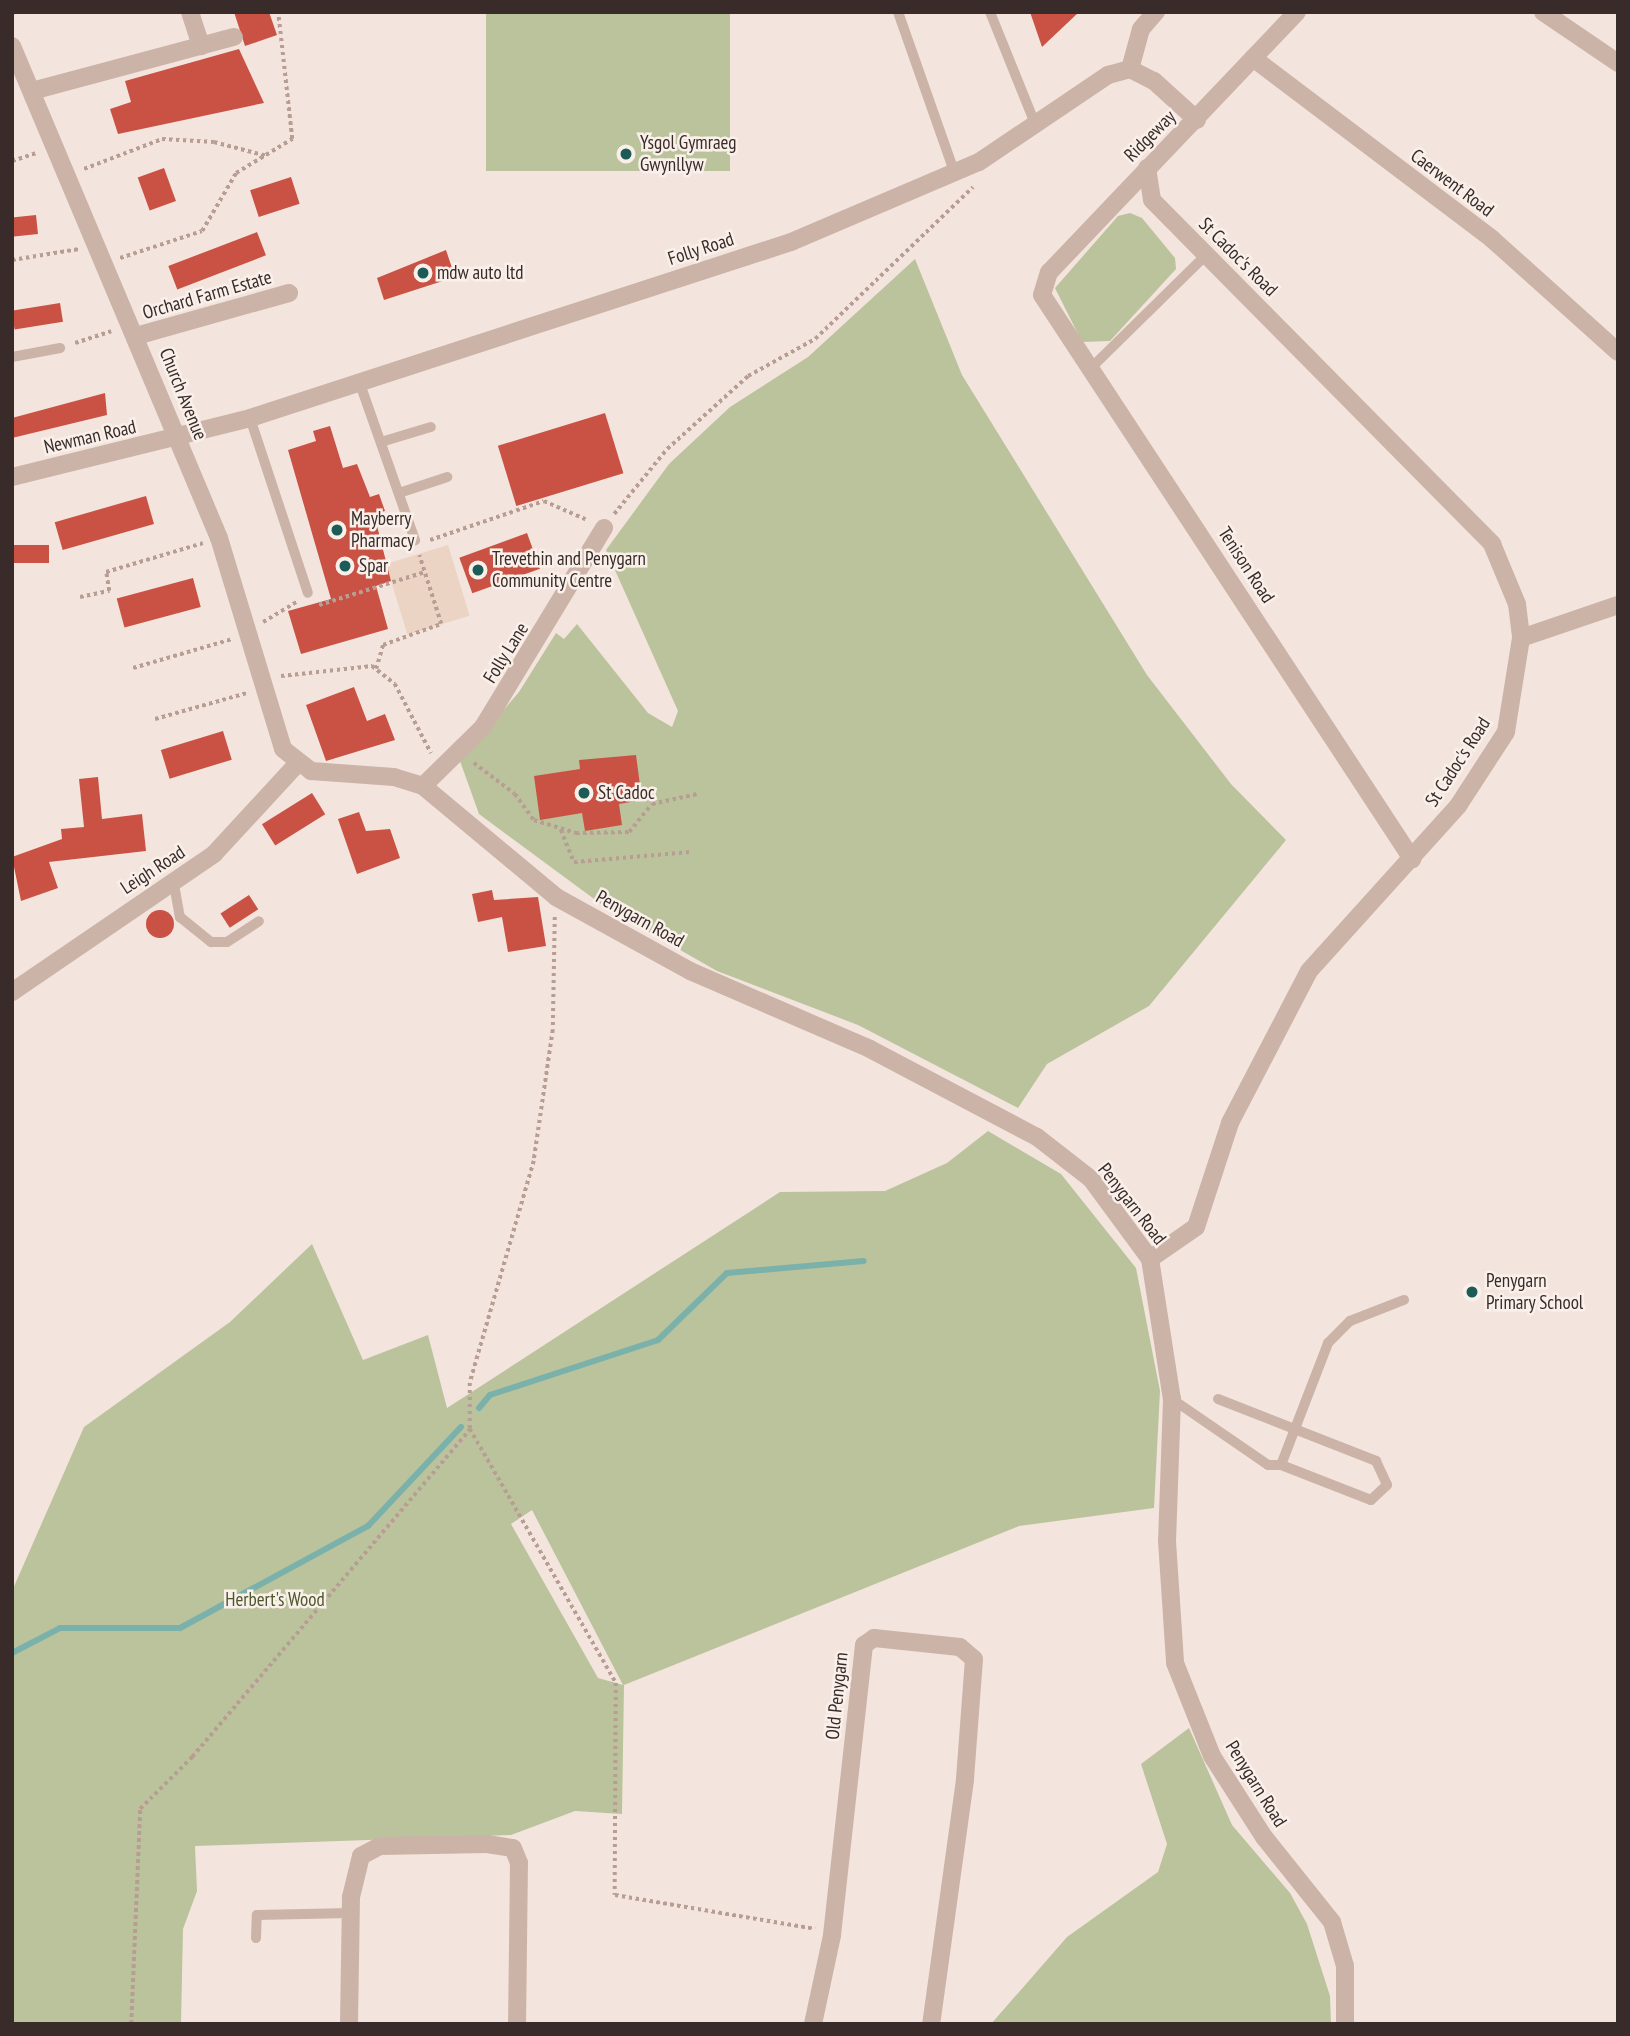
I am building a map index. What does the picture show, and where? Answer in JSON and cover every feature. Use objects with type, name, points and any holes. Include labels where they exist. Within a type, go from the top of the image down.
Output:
[{"type":"street","points":[[190,12],[201,46]]},
{"type":"street","points":[[1156,12],[1141,29],[1130,69],[1154,81],[1197,120]]},
{"type":"street","name":"Ridgeway","points":[[1042,295],[1049,272],[1147,168],[1197,120],[1297,12]]},
{"type":"street","points":[[1543,12],[1618,62]]},
{"type":"street","points":[[32,91],[234,37]]},
{"type":"street","name":"Church Avenue","points":[[12,46],[219,538],[283,749],[298,763]]},
{"type":"street","name":"Caerwent Road","points":[[1253,58],[1492,239],[1618,352]]},
{"type":"street","name":"Folly Road","points":[[178,438],[250,418],[791,242],[979,162],[1036,127],[1108,75],[1130,69]]},
{"type":"street","name":"St Cadoc's Road","points":[[1147,168],[1152,200],[1492,544],[1517,604],[1521,638],[1506,733],[1412,859],[1309,971],[1230,1123],[1196,1227],[1150,1259]]},
{"type":"street","name":"Orchard Farm Estate","points":[[134,331],[289,293]]},
{"type":"street","name":"Tenison Road","points":[[1042,295],[1092,367],[1412,859]]},
{"type":"street","name":"Newman Road","points":[[12,477],[178,438]]},
{"type":"street","name":"Folly Lane","points":[[424,786],[459,750],[526,664],[604,528]]},
{"type":"street","points":[[1521,638],[1591,619],[1618,605]]},
{"type":"street","name":"Penygarn Road","points":[[298,763],[328,775],[394,777],[424,786],[556,897],[690,971],[870,1049],[1037,1137],[1091,1179],[1150,1259],[1172,1399],[1167,1541],[1175,1663],[1212,1756],[1264,1837],[1332,1922],[1345,1966],[1345,2024]]},
{"type":"street","name":"Leigh Road","points":[[12,992],[174,884],[214,854],[298,763]]},
{"type":"street","name":"Old Penygarn","points":[[813,2024],[832,1935],[864,1645],[874,1638],[960,1647],[974,1658],[965,1780],[931,2024]]},
{"type":"street","points":[[349,2024],[351,1913],[361,1856],[380,1846],[513,1848],[519,1863],[517,2024]]},
{"type":"lane","points":[[898,12],[955,174]]},
{"type":"lane","points":[[990,12],[1036,127]]},
{"type":"lane","points":[[1092,367],[1206,255]]},
{"type":"lane","points":[[12,357],[60,348]]},
{"type":"lane","points":[[359,381],[415,540]]},
{"type":"lane","points":[[250,418],[308,593]]},
{"type":"lane","points":[[381,442],[431,427]]},
{"type":"lane","points":[[399,493],[447,477]]},
{"type":"lane","points":[[174,884],[180,917],[211,942],[227,942],[259,921]]},
{"type":"lane","points":[[1281,1465],[1328,1343],[1350,1321],[1404,1300]]},
{"type":"lane","points":[[1172,1399],[1268,1465],[1281,1465],[1371,1500],[1387,1485],[1376,1461],[1217,1399]]},
{"type":"lane","points":[[256,1938],[257,1915],[351,1913]]},
{"type":"path","points":[[105,263],[202,231],[236,173],[269,157],[292,139],[278,12]]},
{"type":"path","points":[[67,176],[162,139],[214,142],[269,157]]},
{"type":"path","points":[[12,162],[56,149]]},
{"type":"path","points":[[376,669],[383,645],[441,624],[416,545],[544,501],[604,528],[667,449],[748,376],[815,339],[901,262],[977,183],[979,162]]},
{"type":"path","points":[[12,260],[97,244]]},
{"type":"path","points":[[60,348],[134,331]]},
{"type":"path","points":[[80,597],[110,590],[106,572],[219,538]]},
{"type":"path","points":[[133,668],[247,634],[308,593],[321,607],[425,572]]},
{"type":"path","points":[[155,719],[262,684],[338,667],[376,669],[395,684],[438,771]]},
{"type":"path","points":[[459,750],[515,794],[526,814],[561,830],[629,832],[652,804],[697,794]]},
{"type":"path","points":[[561,830],[574,862],[691,852]]},
{"type":"path","points":[[556,897],[553,1030],[534,1161],[470,1382],[470,1429],[616,1683],[615,1895],[793,1921],[832,1935]]},
{"type":"path","points":[[131,2024],[140,1809],[192,1757],[470,1429]]},
{"type":"green space","points":[[486,12],[730,12],[730,171],[486,171]]},
{"type":"green space","points":[[1130,213],[1142,218],[1175,258],[1176,269],[1110,341],[1082,342],[1055,288],[1118,216]]},
{"type":"green space","points":[[915,259],[962,375],[1147,675],[1231,784],[1286,840],[1149,1006],[1047,1064],[1018,1108],[858,1025],[717,971],[605,907],[479,814],[460,761],[519,692],[556,633],[564,639],[577,624],[648,713],[672,727],[678,711],[606,550],[669,464],[730,407],[808,357]]},
{"type":"green space","name":"Herbert's Wood","points":[[988,1131],[1061,1174],[1136,1268],[1160,1391],[1154,1508],[1019,1526],[624,1685],[622,1814],[575,1811],[511,1835],[195,1846],[197,1891],[183,1929],[181,2024],[12,2024],[12,1591],[84,1427],[230,1322],[312,1244],[363,1360],[428,1335],[447,1408],[780,1192],[885,1191],[947,1163]],"holes":[[[532,1510],[623,1685],[598,1678],[511,1524]]]},
{"type":"green space","points":[[1189,1728],[1232,1825],[1290,1893],[1307,1924],[1330,1996],[1331,2024],[991,2024],[1067,1937],[1158,1872],[1167,1844],[1141,1764]]},
{"type":"shaded area","points":[[448,545],[470,616],[407,635],[386,564]]},
{"type":"building","points":[[234,12],[269,12],[277,35],[245,46]]},
{"type":"building","points":[[1030,12],[1079,12],[1042,47]]},
{"type":"building","points":[[239,49],[264,103],[118,134],[110,109],[131,102],[125,81]]},
{"type":"building","points":[[164,168],[176,201],[150,210],[138,178]]},
{"type":"building","points":[[291,177],[300,204],[259,217],[250,190]]},
{"type":"building","points":[[36,215],[38,234],[14,236],[12,218]]},
{"type":"building","points":[[257,232],[266,255],[177,289],[168,266]]},
{"type":"building","name":"mdw auto ltd","points":[[446,250],[455,277],[384,300],[377,278]]},
{"type":"building","points":[[60,303],[63,322],[15,329],[12,311]]},
{"type":"building","points":[[105,393],[107,415],[12,438],[12,418]]},
{"type":"building","points":[[605,413],[623,473],[516,506],[498,446]]},
{"type":"building","points":[[330,426],[343,468],[357,464],[370,497],[379,494],[385,511],[374,514],[391,581],[376,586],[388,629],[301,654],[288,611],[331,599],[288,450],[316,441],[313,431]]},
{"type":"building","points":[[146,496],[154,524],[63,550],[55,522]]},
{"type":"building","points":[[527,533],[540,569],[472,593],[459,558]]},
{"type":"building","points":[[12,545],[49,545],[49,563],[12,563]]},
{"type":"building","points":[[193,578],[201,607],[124,627],[117,598]]},
{"type":"building","points":[[354,687],[367,721],[385,714],[395,740],[326,761],[306,705]]},
{"type":"building","points":[[223,731],[232,760],[170,779],[161,750]]},
{"type":"building","points":[[636,755],[642,800],[619,804],[622,825],[585,831],[582,813],[540,820],[534,776],[580,769],[579,760]]},
{"type":"building","points":[[98,777],[102,819],[142,814],[146,851],[49,862],[58,888],[21,901],[12,857],[62,839],[61,829],[84,827],[79,779]]},
{"type":"building","points":[[312,793],[325,814],[275,845],[262,824]]},
{"type":"building","points":[[359,812],[366,831],[390,829],[400,858],[357,874],[338,819]]},
{"type":"building","points":[[492,890],[494,900],[538,897],[546,946],[508,952],[502,917],[478,922],[472,894]]},
{"type":"building","points":[[249,895],[258,909],[230,928],[220,914]]},
{"type":"building","points":[[160,910],[170,914],[174,924],[170,934],[160,938],[150,934],[146,924],[150,914]]},
{"type":"waterway","points":[[479,1408],[490,1395],[658,1340],[727,1273],[863,1261]]},
{"type":"waterway","points":[[12,1653],[60,1628],[180,1628],[368,1526],[461,1427]]},
{"type":"place","name":"Ysgol Gymraeg Gwynllyw","points":[[626,154]]},
{"type":"place","name":"mdw auto ltd","points":[[423,273]]},
{"type":"place","name":"Mayberry Pharmacy","points":[[337,530]]},
{"type":"place","name":"Spar","points":[[345,566]]},
{"type":"place","name":"Trevethin and Penygarn Community Centre","points":[[478,570]]},
{"type":"place","name":"St Cadoc","points":[[584,793]]},
{"type":"place","name":"Penygarn Primary School","points":[[1472,1292]]}]
